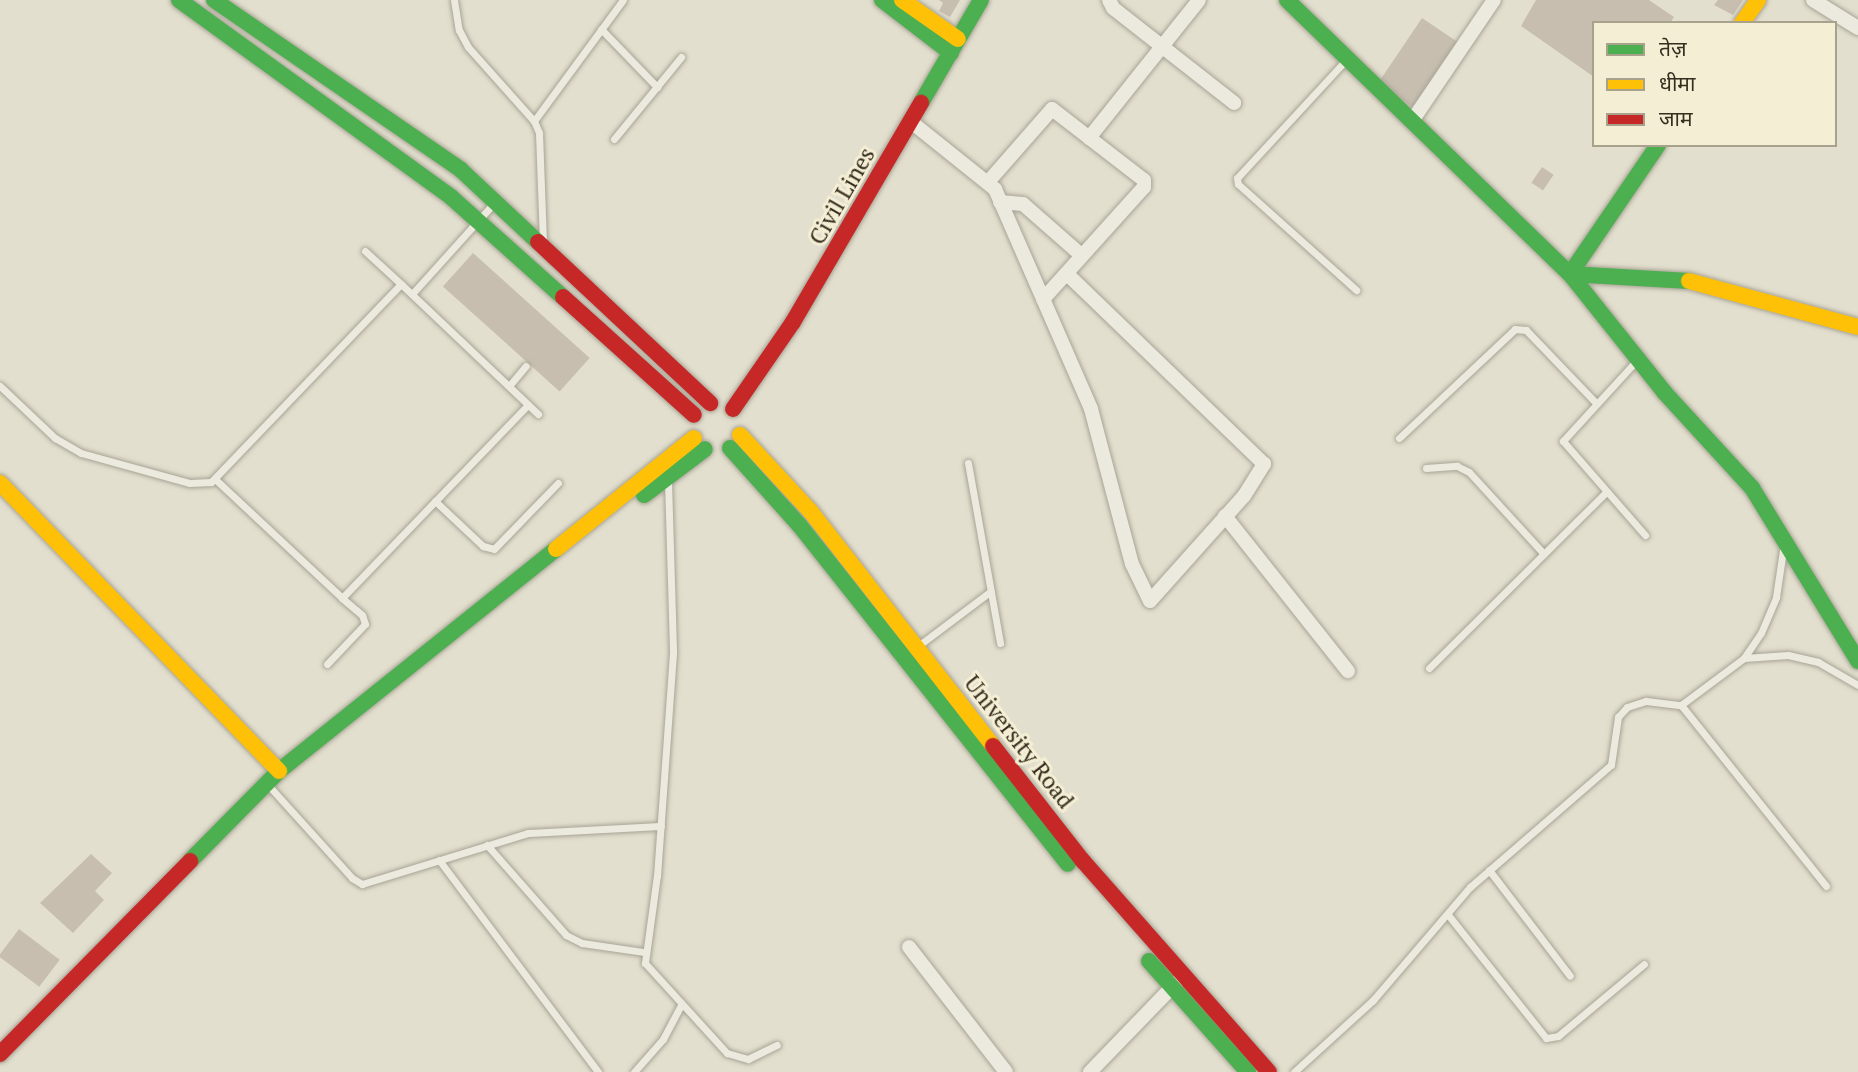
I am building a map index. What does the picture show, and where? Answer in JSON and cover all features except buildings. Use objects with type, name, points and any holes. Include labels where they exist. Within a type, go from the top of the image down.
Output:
[{"type":"main road","points":[[179,0],[395,154],[478,220],[694,415],[699,443]]},
{"type":"main road","points":[[0,1054],[279,771],[608,512],[626,491],[699,443],[735,441],[739,418],[733,409],[710,403],[461,170],[214,0]]},
{"type":"main road","points":[[902,0],[955,46]]},
{"type":"main road","name":"Civil Lines","points":[[733,409],[793,322],[981,0]]},
{"type":"main road","points":[[1287,0],[1570,274],[1638,359],[1752,488],[1858,660]]},
{"type":"main road","points":[[1743,21],[1758,0]]},
{"type":"main road","points":[[885,1],[955,46]]},
{"type":"main road","points":[[1570,274],[1657,147]]},
{"type":"main road","points":[[1570,274],[1680,279],[1858,327]]},
{"type":"main road","points":[[694,415],[710,403]]},
{"type":"main road","name":"University Road","points":[[735,441],[811,512],[910,651],[1083,861],[1248,1072]]},
{"type":"main road","points":[[608,512],[631,503],[668,477],[699,443]]},
{"type":"main road","points":[[3,493],[279,771]]},
{"type":"main road","name":"University Road","points":[[1177,982],[1269,1072]]},
{"type":"street","points":[[1109,0],[1113,8],[1234,103]]},
{"type":"street","points":[[1089,138],[1199,0]]},
{"type":"street","points":[[1412,121],[1494,0]]},
{"type":"street","points":[[1813,0],[1858,29]]},
{"type":"street","points":[[988,182],[1047,110],[1056,110],[1145,183],[1043,299]]},
{"type":"street","points":[[910,121],[988,182],[1000,202],[1091,408],[1132,564],[1150,601],[1259,474],[1262,462],[1067,274]]},
{"type":"street","points":[[1000,202],[1023,204],[1082,255]]},
{"type":"street","points":[[1225,516],[1348,671]]},
{"type":"street","points":[[908,947],[1006,1072]]},
{"type":"street","points":[[1090,1072],[1177,982]]},
{"type":"lane","points":[[454,0],[459,30],[468,47],[534,121],[539,133],[543,248]]},
{"type":"lane","points":[[534,121],[623,0]]},
{"type":"lane","points":[[601,29],[657,87]]},
{"type":"lane","points":[[614,139],[681,57]]},
{"type":"lane","points":[[1348,58],[1237,178],[1238,184],[1356,289]]},
{"type":"lane","points":[[411,294],[495,202]]},
{"type":"lane","points":[[365,251],[538,414]]},
{"type":"lane","points":[[0,386],[55,438],[81,453],[190,482],[215,479],[401,284]]},
{"type":"lane","points":[[1399,438],[1515,329],[1526,330],[1595,403]]},
{"type":"lane","points":[[1638,359],[1563,441],[1645,535]]},
{"type":"lane","points":[[509,386],[526,366]]},
{"type":"lane","points":[[342,598],[528,405]]},
{"type":"lane","points":[[968,463],[1000,643]]},
{"type":"lane","points":[[1426,468],[1457,466],[1469,472],[1544,554]]},
{"type":"lane","points":[[668,477],[673,653],[661,826],[644,952],[650,973],[734,1057],[748,1059],[777,1045]]},
{"type":"lane","points":[[215,479],[362,615],[365,624],[327,664]]},
{"type":"lane","points":[[435,501],[483,546],[494,549],[558,484]]},
{"type":"lane","points":[[1429,668],[1606,492]]},
{"type":"lane","points":[[1294,1072],[1373,1000],[1489,870],[1611,765],[1618,717],[1627,706],[1646,701],[1682,705],[1744,658],[1761,633],[1776,597],[1783,535]]},
{"type":"lane","points":[[910,651],[991,591]]},
{"type":"lane","points":[[1744,658],[1788,655],[1818,662],[1858,685]]},
{"type":"lane","points":[[1682,705],[1826,886]]},
{"type":"lane","points":[[266,783],[352,878],[362,884],[538,832],[661,826]]},
{"type":"lane","points":[[487,845],[566,935],[582,943],[644,952]]},
{"type":"lane","points":[[439,860],[598,1072]]},
{"type":"lane","points":[[1489,870],[1570,976]]},
{"type":"lane","points":[[1449,916],[1546,1038],[1558,1036],[1644,964]]},
{"type":"lane","points":[[634,1072],[663,1039],[681,1005]]},
{"type":"traffic: fast","points":[[179,0],[451,197],[563,297]]},
{"type":"traffic: fast","points":[[214,0],[461,170],[538,242]]},
{"type":"traffic: fast","points":[[882,0],[951,53]]},
{"type":"traffic: fast","points":[[921,103],[981,0]]},
{"type":"traffic: fast","points":[[1287,0],[1570,274],[1689,281]]},
{"type":"traffic: fast","points":[[1657,147],[1570,274],[1665,393],[1752,488],[1858,661]]},
{"type":"traffic: fast","points":[[730,448],[800,526],[1068,864]]},
{"type":"traffic: fast","points":[[644,495],[705,449]]},
{"type":"traffic: fast","points":[[190,861],[279,771],[556,549]]},
{"type":"traffic: fast","points":[[1149,961],[1248,1072]]},
{"type":"traffic: slow","points":[[902,0],[958,39]]},
{"type":"traffic: slow","points":[[1743,21],[1758,0]]},
{"type":"traffic: slow","points":[[1689,281],[1858,327]]},
{"type":"traffic: slow","points":[[740,435],[811,512],[993,746]]},
{"type":"traffic: slow","points":[[556,549],[694,438]]},
{"type":"traffic: slow","points":[[0,483],[279,771]]},
{"type":"traffic: jam","points":[[733,409],[793,322],[921,103]]},
{"type":"traffic: jam","points":[[538,242],[710,403]]},
{"type":"traffic: jam","points":[[563,297],[694,415]]},
{"type":"traffic: jam","points":[[993,746],[1083,861],[1269,1072]]},
{"type":"traffic: jam","points":[[0,1054],[190,861]]}]
